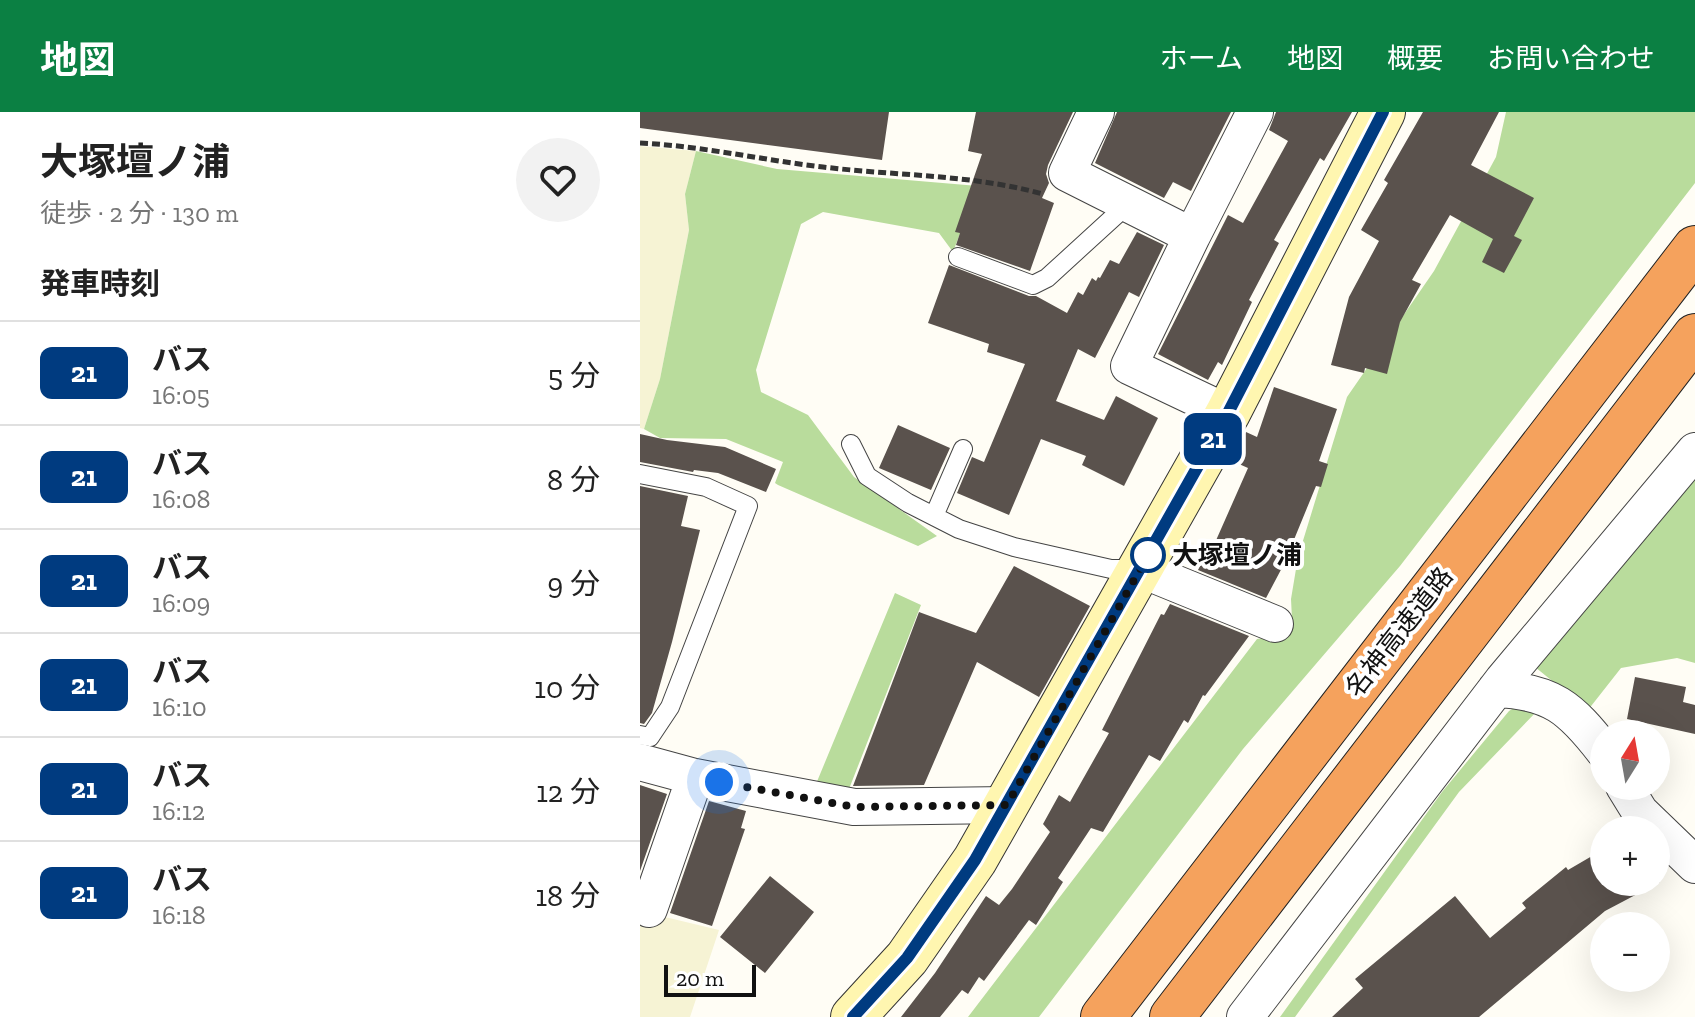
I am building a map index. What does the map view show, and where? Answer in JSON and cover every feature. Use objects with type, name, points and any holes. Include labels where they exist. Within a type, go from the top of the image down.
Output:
[{"type":"highway","name":"名神高速道路","points":[[1103,1017],[1695,248]]},
{"type":"highway","name":"名神高速道路","points":[[1172,1017],[1695,336]]},
{"type":"street","points":[[1096,112],[1067,173],[1192,236]]},
{"type":"street","points":[[1228,413],[1129,366],[1255,112]]},
{"type":"street","points":[[853,1017],[907,958],[975,860],[1228,413],[1383,112]]},
{"type":"street","points":[[1245,1017],[1496,689],[1695,451]]},
{"type":"street","points":[[1140,569],[1275,624]]},
{"type":"street","points":[[1496,689],[1525,690],[1557,701],[1590,736]]},
{"type":"street","points":[[640,762],[695,777],[854,807],[1007,805]]},
{"type":"street","points":[[649,909],[695,777]]},
{"type":"street","points":[[1633,800],[1640,812],[1695,865]]},
{"type":"lane","points":[[958,257],[1033,285],[1047,278],[1128,204]]},
{"type":"lane","points":[[851,444],[867,476],[959,529],[1014,547],[1111,569],[1140,569]]},
{"type":"lane","points":[[934,516],[963,449]]},
{"type":"lane","points":[[640,474],[706,487],[748,506],[670,707],[650,737],[640,735]]},
{"type":"path","points":[[640,143],[717,150],[825,167],[981,179],[1050,196],[1060,191],[1067,173]]},
{"type":"shaded area","points":[[640,146],[696,151],[685,194],[689,230],[660,379],[644,429],[640,428]]},
{"type":"shaded area","points":[[640,911],[719,930],[690,1017],[640,1017]]},
{"type":"green space","points":[[1506,112],[1695,112],[1695,183],[1400,566],[1243,749],[1039,1017],[968,1017],[1257,639],[1286,634],[1292,619],[1291,599],[1298,557],[1347,397],[1434,271],[1496,157]]},
{"type":"green space","points":[[696,151],[777,169],[978,186],[953,252],[939,233],[823,212],[801,224],[756,370],[761,392],[808,415],[854,477],[937,536],[918,546],[778,485],[775,483],[783,462],[726,439],[660,438],[644,429],[660,379],[689,230],[685,194]]},
{"type":"green space","points":[[1695,473],[1695,663],[1677,658],[1621,668],[1588,710],[1535,667]]},
{"type":"green space","points":[[895,593],[921,605],[849,789],[816,784]]},
{"type":"green space","points":[[1520,704],[1539,709],[1459,792],[1295,1017],[1280,1017],[1442,792],[1509,711]]},
{"type":"building","points":[[640,112],[889,112],[882,160],[640,128]]},
{"type":"building","points":[[976,112],[1073,112],[1048,165],[1046,174],[1049,183],[1042,198],[1054,203],[1030,271],[956,245],[960,233],[955,232],[982,154],[968,151]]},
{"type":"building","points":[[1117,112],[1231,112],[1191,191],[1173,182],[1164,198],[1095,163]]},
{"type":"building","points":[[1276,112],[1352,112],[1324,161],[1320,158],[1274,240],[1279,243],[1249,300],[1252,302],[1222,365],[1218,362],[1208,380],[1158,354],[1228,215],[1243,223],[1288,141],[1269,130]]},
{"type":"building","points":[[1423,112],[1499,112],[1471,165],[1534,198],[1514,236],[1522,240],[1504,273],[1482,262],[1493,239],[1450,215],[1412,280],[1421,284],[1400,322],[1387,374],[1365,368],[1364,373],[1331,365],[1349,297],[1379,241],[1361,230],[1388,183],[1384,180]]},
{"type":"building","points":[[1137,232],[1164,245],[1139,297],[1129,292],[1095,358],[1078,349],[1056,401],[1104,420],[1116,396],[1158,418],[1124,486],[1082,465],[1086,456],[1041,439],[1009,515],[957,493],[972,457],[984,462],[1025,364],[987,352],[989,344],[928,323],[949,265],[1036,296],[1067,313],[1078,292],[1083,295],[1092,278],[1096,281],[1100,278],[1110,260],[1119,264]]},
{"type":"building","points":[[1274,387],[1337,409],[1319,461],[1328,464],[1321,487],[1316,486],[1284,564],[1266,598],[1198,570],[1202,561],[1206,563],[1248,468],[1230,460],[1246,432],[1257,437]]},
{"type":"building","points":[[898,425],[950,448],[931,490],[879,468]]},
{"type":"building","points":[[640,434],[725,447],[776,469],[766,492],[718,473],[693,472],[640,462]]},
{"type":"building","points":[[640,486],[688,496],[681,526],[700,530],[652,713],[644,724],[640,723]]},
{"type":"building","points":[[1014,566],[1090,606],[1039,697],[977,662],[924,785],[853,786],[919,612],[976,633]]},
{"type":"building","points":[[1170,604],[1249,636],[1203,695],[1188,723],[1184,720],[1160,761],[1149,755],[1103,832],[1091,828],[1058,878],[1063,882],[1036,925],[1029,920],[984,981],[979,977],[968,994],[962,990],[940,1017],[901,1017],[935,973],[986,896],[999,905],[1012,889],[1050,832],[1043,824],[1059,795],[1070,802],[1109,733],[1102,730],[1161,614],[1164,615]]},
{"type":"building","points":[[1635,677],[1686,687],[1683,702],[1695,705],[1695,734],[1670,728],[1670,720],[1627,719]]},
{"type":"building","points":[[640,785],[667,794],[640,871]]},
{"type":"building","points":[[709,801],[746,811],[741,828],[745,829],[712,926],[670,913]]},
{"type":"building","points":[[1590,857],[1590,896],[1633,896],[1604,912],[1590,912],[1590,924],[1479,1017],[1332,1017],[1363,988],[1355,979],[1455,896],[1490,938],[1526,908],[1522,903],[1566,867],[1568,870]]},
{"type":"building","points":[[770,876],[814,912],[765,973],[720,937]]},
{"type":"bus line","name":"21","points":[[853,1017],[907,958],[975,860],[1228,413],[1383,112]]},
{"type":"place","name":"大塚壇ノ浦","points":[[1148,555]]},
{"type":"route","points":[[719,782],[854,807],[1007,805],[1155,543],[1148,555]]}]
